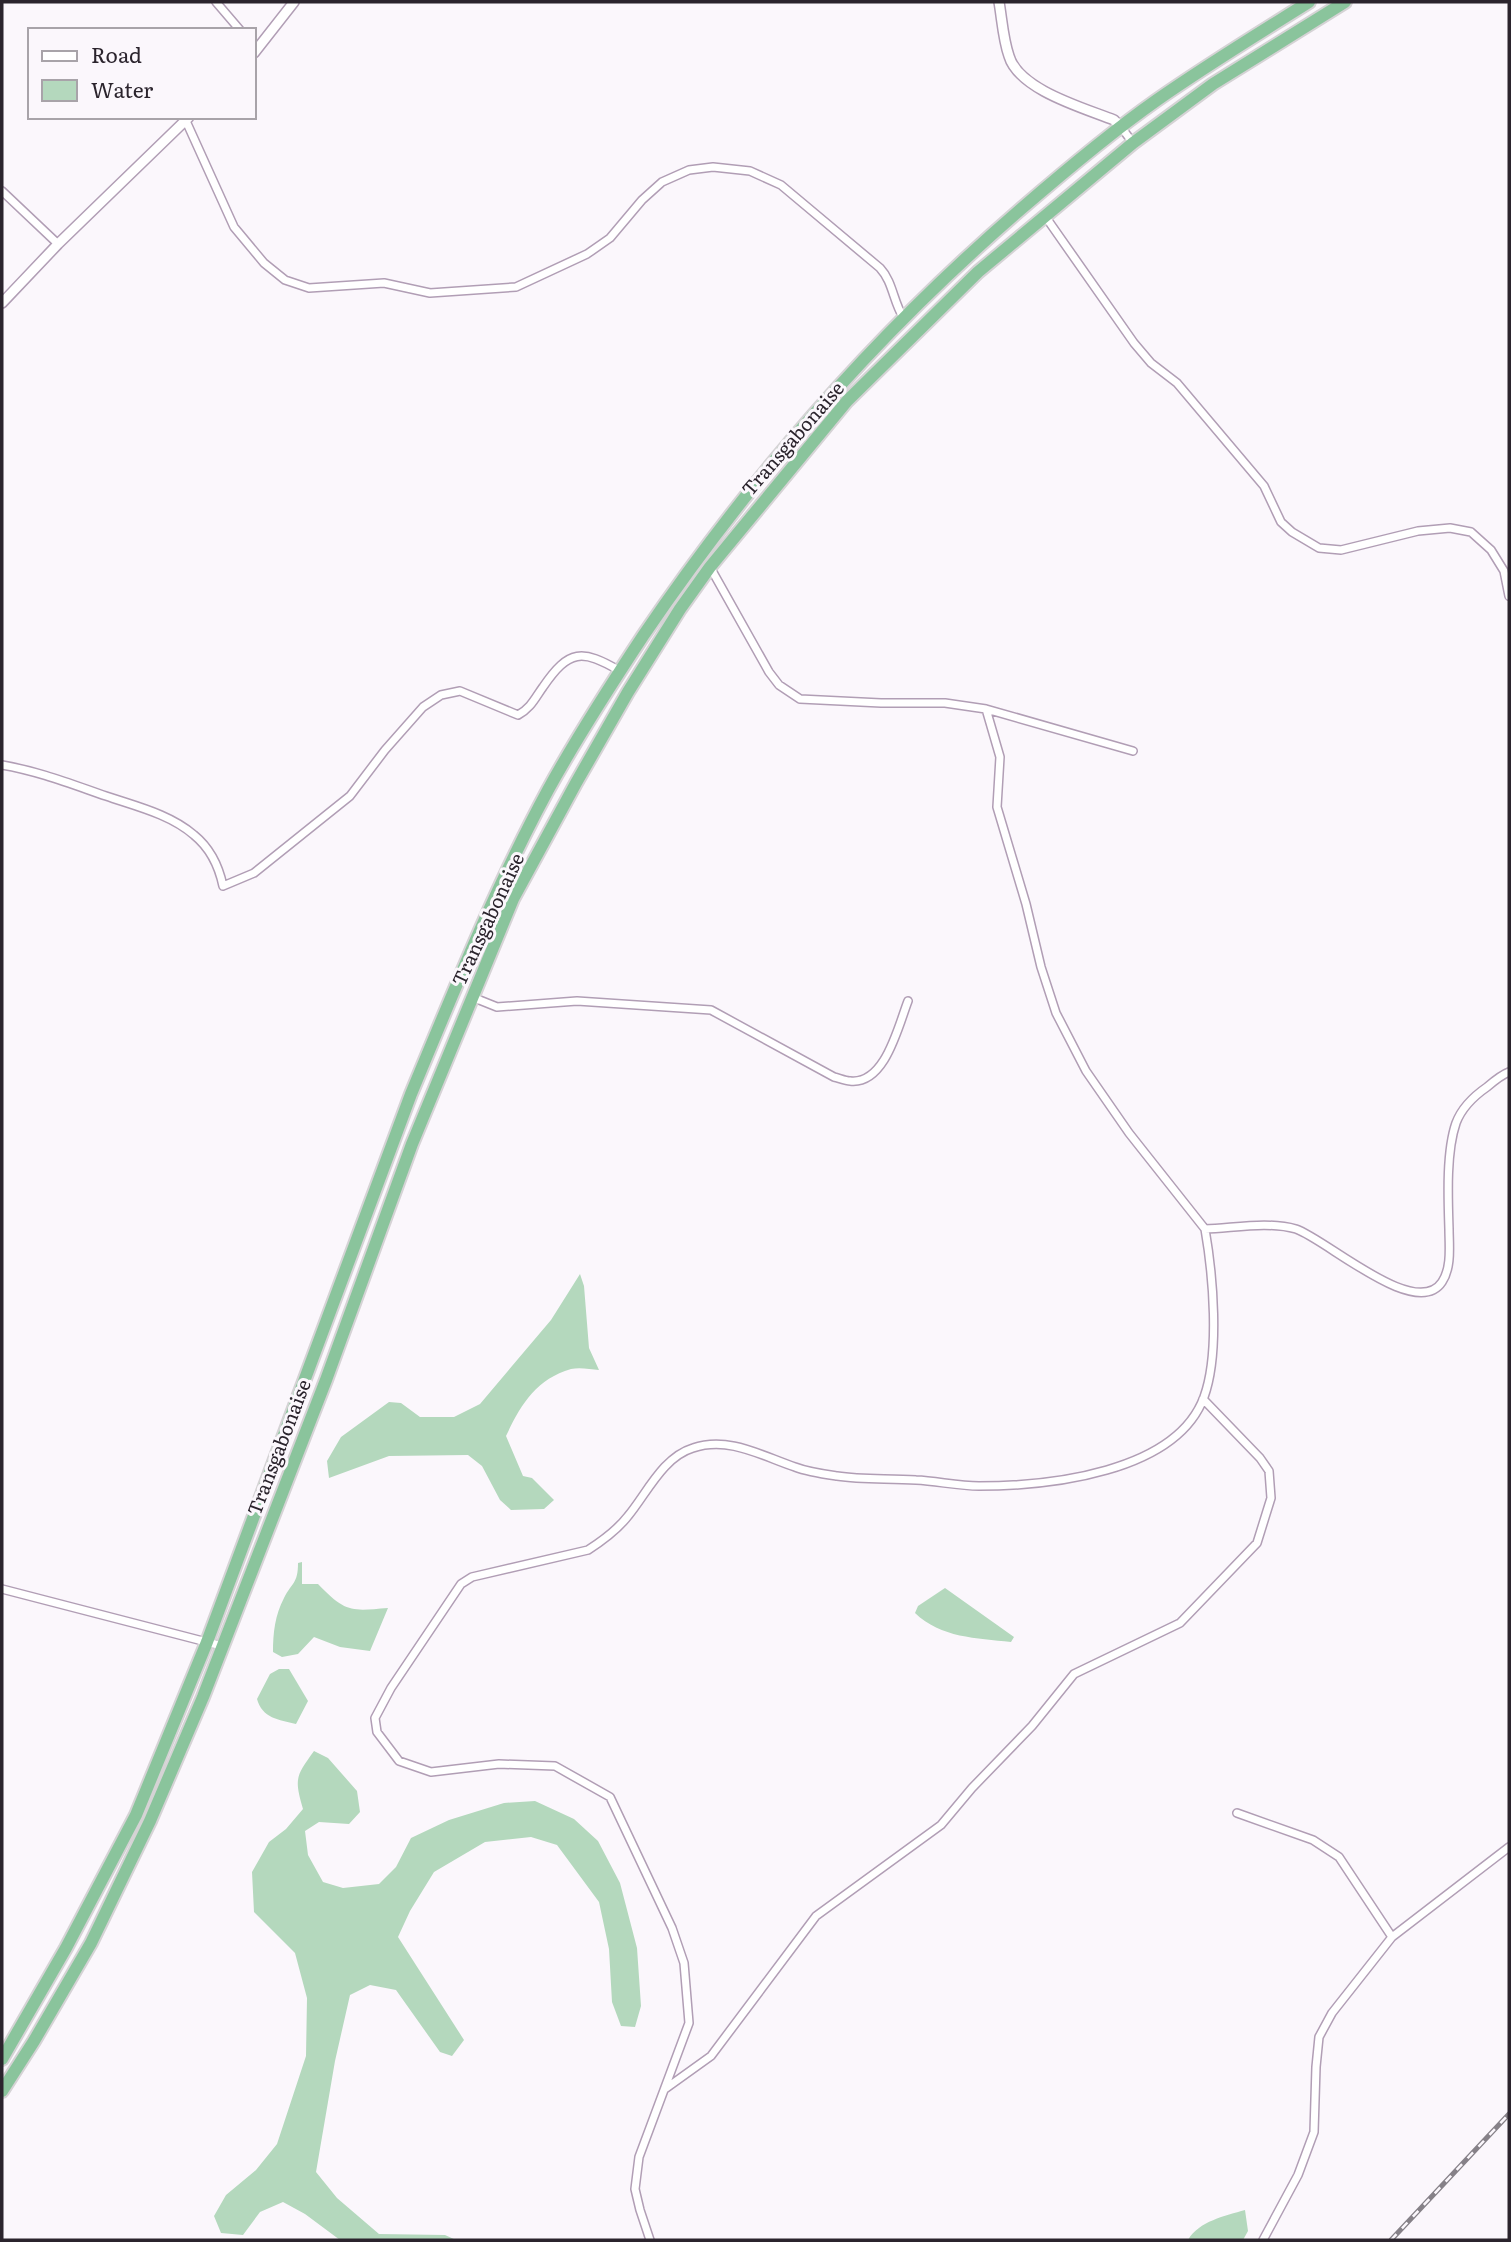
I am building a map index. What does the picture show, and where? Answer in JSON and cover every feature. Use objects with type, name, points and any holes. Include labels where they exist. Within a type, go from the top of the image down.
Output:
[{"type":"highway","name":"Transgabonaise","points":[[2,2059],[61,1958],[136,1815],[207,1642],[411,1094],[458,980],[547,791],[620,671],[728,516],[803,425],[903,317],[990,236],[1121,127],[1204,69],[1309,2]]},
{"type":"highway","name":"Transgabonaise","points":[[2,2091],[91,1943],[150,1821],[222,1647],[326,1380],[388,1204],[513,899],[636,680],[710,567],[847,401],[978,272],[1133,142],[1213,84],[1345,2]]},
{"type":"street","points":[[216,2],[238,28]]},
{"type":"street","points":[[256,49],[294,2]]},
{"type":"street","points":[[999,2],[1009,56],[1023,76],[1060,99],[1114,120],[1133,142]]},
{"type":"street","points":[[2,303],[58,244],[187,119],[234,227],[275,272],[285,280],[309,288],[384,283],[430,293],[516,287],[587,254],[610,238],[642,200],[662,182],[689,170],[713,167],[750,171],[781,185],[885,273],[903,317]]},
{"type":"street","points":[[2,191],[58,244]]},
{"type":"street","points":[[1044,215],[1134,343],[1151,363],[1177,383],[1264,486],[1281,522],[1292,532],[1319,548],[1341,550],[1418,531],[1450,528],[1471,532],[1491,550],[1504,571],[1509,596]]},
{"type":"street","points":[[710,567],[769,672],[779,685],[800,699],[946,703],[986,709],[1133,751]]},
{"type":"street","points":[[2,765],[30,770],[153,812],[178,824],[195,835],[210,854],[219,869],[223,886],[254,873],[350,796],[385,750],[423,707],[441,695],[460,691],[518,715],[529,709],[559,666],[570,658],[583,655],[596,658],[620,671]]},
{"type":"street","points":[[650,2240],[635,2189],[639,2157],[689,2024],[684,1964],[671,1928],[610,1797],[555,1766],[499,1764],[431,1772],[399,1761],[377,1732],[375,1718],[391,1688],[461,1584],[472,1577],[588,1550],[626,1518],[673,1460],[692,1448],[733,1444],[799,1469],[862,1479],[916,1480],[978,1486],[1064,1480],[1116,1467],[1156,1451],[1187,1426],[1203,1399],[1209,1374],[1214,1308],[1206,1229],[1129,1133],[1086,1071],[1056,1013],[997,807],[1000,757],[986,709]]},
{"type":"street","points":[[472,997],[497,1007],[577,1001],[711,1010],[823,1071],[852,1082],[867,1078],[883,1066],[908,1002]]},
{"type":"street","points":[[1206,1229],[1260,1226],[1295,1229],[1320,1241],[1360,1269],[1388,1283],[1417,1292],[1433,1290],[1441,1284],[1446,1274],[1449,1254],[1451,1152],[1456,1124],[1463,1110],[1476,1095],[1509,1072]]},
{"type":"street","points":[[664,2090],[710,2056],[816,1916],[941,1825],[972,1788],[1032,1726],[1074,1674],[1180,1623],[1257,1543],[1271,1498],[1269,1471],[1260,1458],[1203,1399]]},
{"type":"street","points":[[2,1588],[222,1647]]},
{"type":"street","points":[[1237,1812],[1313,1840],[1339,1857],[1392,1937]]},
{"type":"street","points":[[1263,2240],[1298,2175],[1314,2132],[1315,2067],[1319,2037],[1332,2013],[1392,1937],[1509,1847]]},
{"type":"water","points":[[580,1274],[584,1286],[589,1348],[599,1370],[571,1369],[548,1379],[523,1404],[506,1436],[523,1476],[532,1478],[554,1500],[544,1509],[511,1510],[500,1500],[482,1466],[468,1455],[389,1456],[329,1478],[327,1461],[341,1437],[389,1402],[401,1403],[420,1417],[454,1417],[480,1404],[551,1320]]},
{"type":"water","points":[[302,1562],[302,1584],[318,1584],[350,1608],[388,1608],[370,1651],[340,1647],[314,1637],[298,1654],[282,1657],[273,1652],[278,1611],[296,1579],[298,1563]]},
{"type":"water","points":[[945,1588],[1014,1637],[1011,1642],[972,1638],[948,1632],[936,1628],[915,1613],[918,1606]]},
{"type":"water","points":[[279,1669],[289,1669],[308,1701],[296,1724],[267,1714],[257,1699],[270,1674]]},
{"type":"water","points":[[314,1751],[328,1758],[357,1791],[360,1812],[349,1824],[319,1822],[305,1831],[308,1855],[323,1882],[343,1888],[379,1884],[396,1867],[411,1838],[449,1820],[504,1803],[535,1801],[574,1819],[598,1841],[620,1883],[637,1948],[641,2006],[635,2027],[621,2026],[612,2002],[609,1949],[599,1902],[557,1845],[531,1837],[485,1842],[434,1872],[398,1937],[464,2040],[452,2056],[440,2052],[396,1990],[370,1985],[350,1995],[335,2061],[316,2172],[337,2198],[379,2234],[445,2235],[456,2240],[340,2240],[305,2214],[283,2202],[260,2212],[243,2235],[221,2233],[214,2216],[226,2195],[256,2170],[277,2144],[306,2056],[307,1998],[295,1953],[254,1912],[252,1872],[269,1842],[286,1829],[303,1809],[298,1778]]},
{"type":"water","points":[[1245,2210],[1248,2231],[1243,2240],[1188,2240],[1206,2224]]},
{"type":"railway","points":[[1391,2240],[1509,2114]]}]
